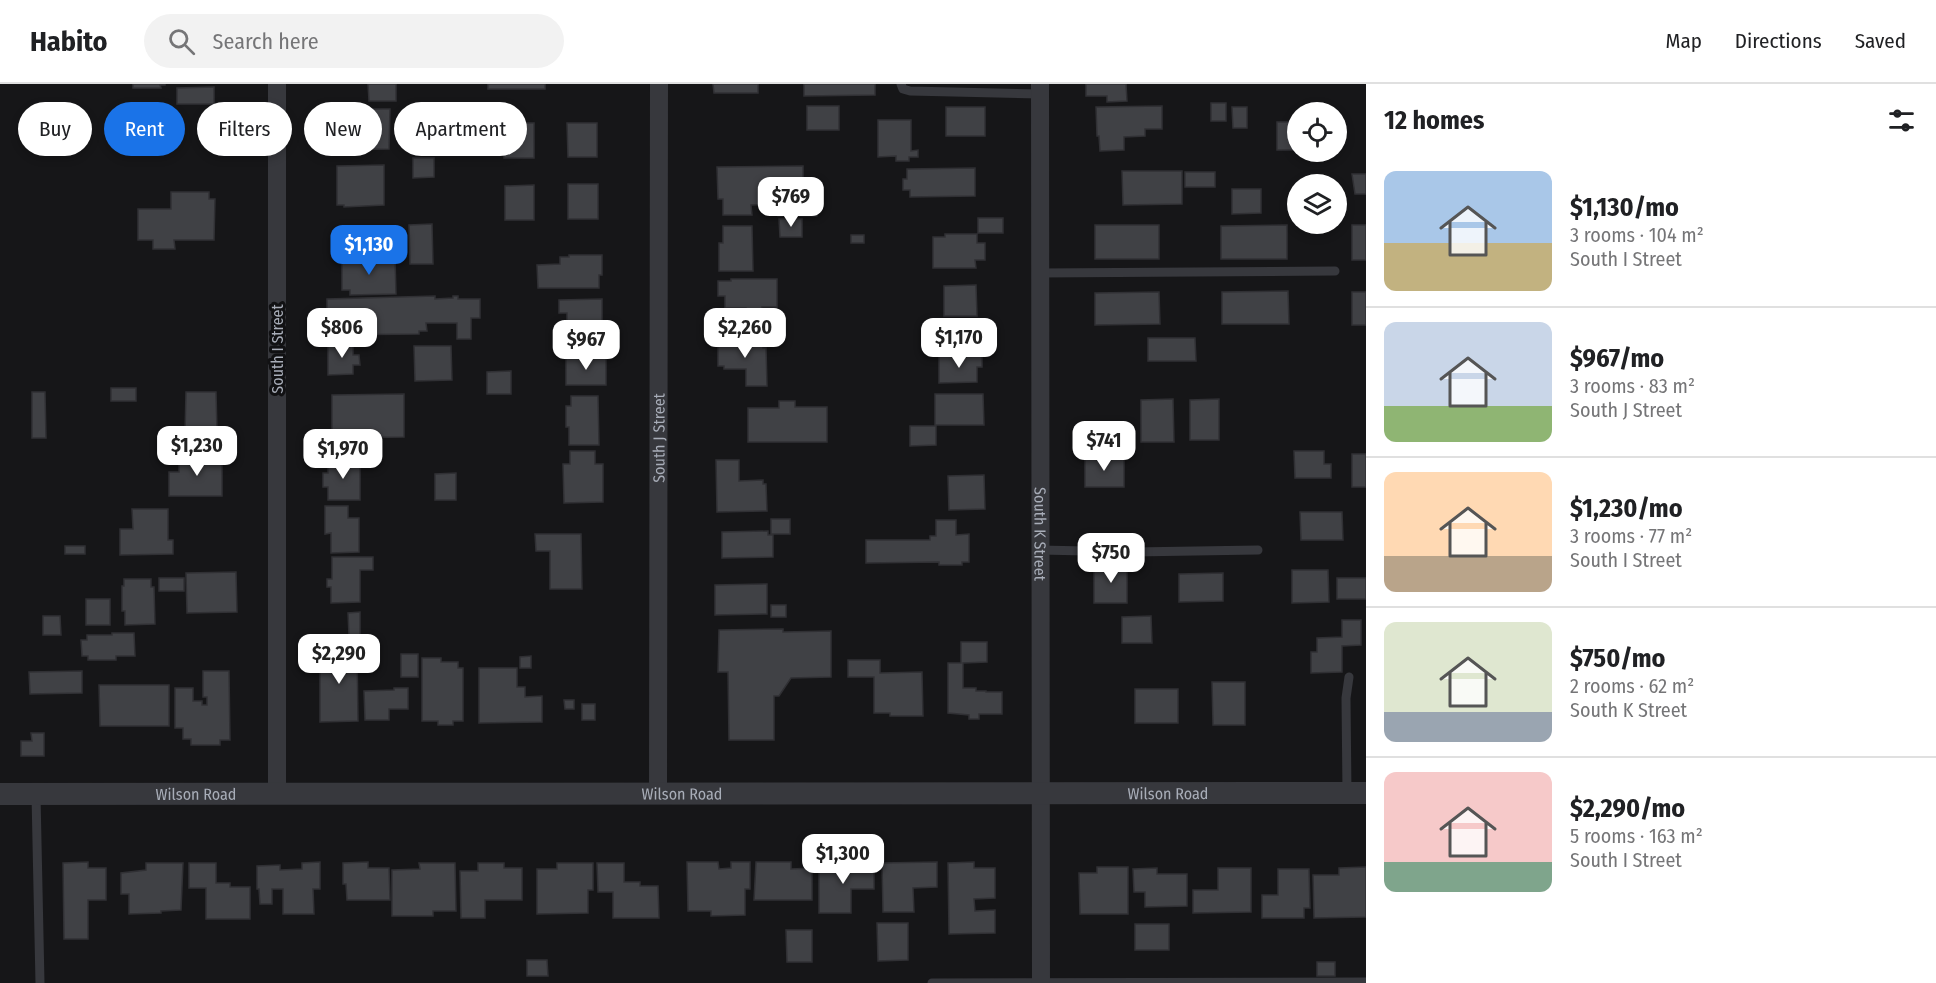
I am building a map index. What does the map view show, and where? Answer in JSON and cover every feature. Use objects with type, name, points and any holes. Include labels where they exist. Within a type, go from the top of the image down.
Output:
[{"type":"street","name":"South I Street","points":[[277,84],[277,794]]},
{"type":"street","name":"South J Street","points":[[658,794],[659,84]]},
{"type":"street","name":"South K Street","points":[[1040,89],[1041,983]]},
{"type":"street","name":"Wilson Road","points":[[0,794],[1357,793]]},
{"type":"lane","points":[[901,84],[903,89],[910,92],[1040,89]]},
{"type":"lane","points":[[1040,273],[1335,271]]},
{"type":"lane","points":[[1040,550],[1134,552],[1258,550]]},
{"type":"lane","points":[[1349,676],[1346,698],[1357,793]]},
{"type":"lane","points":[[36,795],[40,983]]},
{"type":"lane","points":[[932,983],[1366,982]]},
{"type":"building","points":[[133,84],[165,85],[160,85],[161,88],[133,88]]},
{"type":"building","points":[[368,84],[396,84],[396,101],[369,101]]},
{"type":"building","points":[[488,84],[545,84],[545,89],[488,89]]},
{"type":"building","points":[[713,84],[758,84],[758,93],[714,93]]},
{"type":"building","points":[[804,84],[875,84],[875,95],[804,96]]},
{"type":"building","points":[[1086,84],[1126,84],[1127,101],[1107,102],[1107,96],[1086,96]]},
{"type":"building","points":[[214,87],[214,102],[185,104],[185,102],[177,102],[177,88]]},
{"type":"building","points":[[1211,103],[1226,103],[1226,121],[1211,121]]},
{"type":"building","points":[[807,106],[839,106],[839,130],[807,130]]},
{"type":"building","points":[[1162,106],[1162,129],[1145,129],[1145,136],[1124,137],[1124,150],[1100,151],[1096,107]]},
{"type":"building","points":[[946,107],[985,107],[985,136],[946,136]]},
{"type":"building","points":[[1232,107],[1247,107],[1247,128],[1233,128]]},
{"type":"building","points":[[382,109],[390,109],[389,149],[382,149]]},
{"type":"building","points":[[878,120],[911,120],[911,151],[918,150],[918,157],[909,157],[909,161],[896,161],[896,156],[878,157]]},
{"type":"building","points":[[1277,122],[1287,122],[1287,150],[1277,150]]},
{"type":"building","points":[[527,123],[534,123],[534,158],[504,158],[504,156],[527,156]]},
{"type":"building","points":[[567,123],[597,123],[597,157],[568,157]]},
{"type":"building","points":[[413,158],[434,158],[434,177],[413,178]]},
{"type":"building","points":[[384,165],[384,205],[344,207],[344,205],[337,205],[337,166]]},
{"type":"building","points":[[803,166],[803,193],[817,193],[817,216],[778,216],[778,204],[751,205],[752,215],[723,215],[723,199],[718,199],[717,167]]},
{"type":"building","points":[[975,168],[975,196],[910,197],[910,190],[903,190],[903,179],[907,179],[907,169]]},
{"type":"building","points":[[1122,171],[1182,171],[1182,204],[1123,205]]},
{"type":"building","points":[[1185,172],[1215,172],[1215,187],[1185,187]]},
{"type":"building","points":[[1352,174],[1366,174],[1366,194],[1355,194]]},
{"type":"building","points":[[568,184],[598,184],[598,219],[568,219]]},
{"type":"building","points":[[534,185],[534,220],[505,220],[505,186]]},
{"type":"building","points":[[1232,189],[1261,189],[1261,213],[1232,214]]},
{"type":"building","points":[[171,192],[209,192],[209,199],[215,199],[214,240],[174,240],[175,249],[153,249],[153,240],[138,240],[138,209],[171,209]]},
{"type":"building","points":[[978,218],[1003,218],[1003,233],[978,233]]},
{"type":"building","points":[[779,219],[802,219],[802,237],[780,237]]},
{"type":"building","points":[[432,224],[433,264],[410,264],[409,225]]},
{"type":"building","points":[[1095,225],[1159,225],[1159,259],[1095,259]]},
{"type":"building","points":[[1287,225],[1287,259],[1221,259],[1221,226]]},
{"type":"building","points":[[1352,225],[1366,225],[1366,260],[1352,260]]},
{"type":"building","points":[[723,226],[752,226],[753,271],[719,271],[719,243],[723,243]]},
{"type":"building","points":[[945,234],[977,234],[977,243],[985,243],[985,260],[975,260],[976,268],[933,268],[933,237],[945,237]]},
{"type":"building","points":[[851,235],[864,235],[864,243],[851,243]]},
{"type":"building","points":[[569,255],[602,255],[602,275],[599,275],[599,288],[538,288],[537,265],[560,264],[560,257],[569,257]]},
{"type":"building","points":[[395,258],[396,294],[350,295],[350,290],[342,290],[342,259]]},
{"type":"building","points":[[731,279],[777,279],[777,307],[762,307],[762,315],[746,315],[746,308],[725,308],[725,296],[718,296],[718,281],[731,281]]},
{"type":"building","points":[[976,285],[977,316],[944,316],[944,286]]},
{"type":"building","points":[[1288,291],[1289,324],[1222,324],[1222,292]]},
{"type":"building","points":[[1159,292],[1160,324],[1095,325],[1095,293]]},
{"type":"building","points":[[1352,292],[1366,292],[1366,325],[1352,325]]},
{"type":"building","points":[[435,296],[435,299],[458,296],[458,299],[480,299],[480,318],[471,318],[471,339],[457,339],[457,323],[426,323],[427,331],[419,331],[419,334],[327,335],[327,299]]},
{"type":"building","points":[[602,299],[602,336],[567,336],[567,313],[559,313],[559,300]]},
{"type":"building","points":[[762,338],[763,348],[766,348],[767,386],[746,386],[746,369],[724,369],[724,366],[718,366],[718,339]]},
{"type":"building","points":[[1148,338],[1195,338],[1196,361],[1148,361]]},
{"type":"building","points":[[328,344],[353,344],[353,355],[359,355],[360,365],[353,365],[353,374],[328,375]]},
{"type":"building","points":[[414,346],[451,346],[452,380],[415,381]]},
{"type":"building","points":[[982,355],[982,367],[977,367],[977,382],[939,383],[939,356]]},
{"type":"building","points":[[606,357],[606,385],[566,385],[566,358]]},
{"type":"building","points":[[511,371],[511,394],[487,394],[487,372]]},
{"type":"building","points":[[111,388],[136,388],[136,401],[111,401]]},
{"type":"building","points":[[32,392],[45,392],[46,438],[32,438]]},
{"type":"building","points":[[186,392],[216,392],[217,432],[185,433]]},
{"type":"building","points":[[404,394],[404,437],[332,438],[332,395]]},
{"type":"building","points":[[935,394],[983,394],[984,425],[935,425]]},
{"type":"building","points":[[571,396],[598,396],[599,445],[569,445],[566,406],[571,406]]},
{"type":"building","points":[[1173,399],[1174,442],[1141,442],[1141,400]]},
{"type":"building","points":[[1219,399],[1219,440],[1190,440],[1190,400]]},
{"type":"building","points":[[779,401],[795,401],[795,407],[827,407],[827,442],[748,442],[748,408],[779,408]]},
{"type":"building","points":[[910,426],[936,426],[936,445],[910,446]]},
{"type":"building","points":[[164,429],[184,429],[184,445],[164,445]]},
{"type":"building","points":[[570,451],[595,451],[595,464],[603,464],[603,502],[564,503],[563,464],[570,464]]},
{"type":"building","points":[[1294,451],[1324,451],[1324,464],[1331,464],[1331,478],[1295,478]]},
{"type":"building","points":[[1352,454],[1366,454],[1366,487],[1352,487]]},
{"type":"building","points":[[222,455],[222,496],[169,496],[169,472],[179,472],[179,456]]},
{"type":"building","points":[[1085,458],[1124,458],[1124,487],[1085,487]]},
{"type":"building","points":[[328,459],[360,459],[360,500],[328,500],[328,487],[323,487],[323,473],[328,473]]},
{"type":"building","points":[[716,460],[739,460],[739,481],[763,480],[763,484],[766,484],[767,511],[717,512]]},
{"type":"building","points":[[456,473],[456,500],[435,500],[435,474]]},
{"type":"building","points":[[984,475],[985,509],[949,510],[948,476]]},
{"type":"building","points":[[325,506],[348,506],[348,518],[359,518],[359,552],[331,553],[331,533],[325,534]]},
{"type":"building","points":[[132,509],[168,509],[168,540],[173,540],[173,554],[120,555],[120,529],[133,529]]},
{"type":"building","points":[[1300,512],[1342,512],[1343,540],[1301,540]]},
{"type":"building","points":[[771,519],[790,519],[790,534],[771,534]]},
{"type":"building","points":[[936,520],[956,520],[956,535],[969,534],[969,562],[962,562],[962,565],[939,565],[939,562],[866,563],[866,540],[930,540],[930,536],[936,536]]},
{"type":"building","points":[[768,531],[768,535],[773,535],[773,557],[722,558],[722,532]]},
{"type":"building","points":[[535,534],[581,534],[582,589],[550,589],[550,551],[536,551]]},
{"type":"building","points":[[65,546],[85,546],[85,554],[65,554]]},
{"type":"building","points":[[332,557],[373,557],[373,570],[360,570],[360,602],[331,603],[331,587],[327,587],[327,579],[332,579]]},
{"type":"building","points":[[1127,565],[1127,603],[1094,603],[1094,566]]},
{"type":"building","points":[[1292,570],[1328,570],[1329,602],[1292,603]]},
{"type":"building","points":[[236,572],[237,612],[187,613],[186,573]]},
{"type":"building","points":[[1223,573],[1223,601],[1179,602],[1179,574]]},
{"type":"building","points":[[159,578],[184,578],[184,591],[159,591]]},
{"type":"building","points":[[1337,578],[1366,578],[1366,599],[1337,599]]},
{"type":"building","points":[[124,579],[151,579],[151,587],[154,587],[155,624],[125,625],[125,611],[122,611]]},
{"type":"building","points":[[767,584],[767,614],[715,615],[715,585]]},
{"type":"building","points":[[86,599],[110,599],[110,625],[86,625]]},
{"type":"building","points":[[771,605],[786,605],[786,617],[771,617]]},
{"type":"building","points":[[360,612],[360,636],[349,636],[348,613]]},
{"type":"building","points":[[43,616],[60,616],[61,635],[43,635]]},
{"type":"building","points":[[1151,616],[1152,643],[1122,643],[1122,617]]},
{"type":"building","points":[[1342,620],[1361,620],[1361,645],[1342,646],[1342,672],[1311,673],[1311,652],[1317,652],[1317,638],[1342,637]]},
{"type":"building","points":[[783,629],[783,632],[831,631],[831,677],[791,678],[779,696],[774,696],[774,740],[729,740],[728,672],[718,672],[719,630]]},
{"type":"building","points":[[112,633],[134,633],[135,656],[116,656],[116,660],[88,660],[88,656],[82,656],[81,640],[87,640],[87,635],[112,635]]},
{"type":"building","points":[[961,642],[987,642],[987,662],[963,663],[963,688],[1002,692],[1002,714],[979,714],[979,719],[969,719],[969,715],[948,713],[948,663],[961,663]]},
{"type":"building","points":[[320,649],[357,649],[358,721],[320,722]]},
{"type":"building","points":[[401,654],[418,654],[418,677],[401,677]]},
{"type":"building","points":[[531,656],[531,668],[520,668],[520,657]]},
{"type":"building","points":[[422,658],[441,658],[441,662],[458,662],[458,668],[463,668],[463,721],[453,721],[453,725],[438,725],[438,721],[422,721]]},
{"type":"building","points":[[848,660],[880,660],[880,673],[922,672],[923,716],[890,716],[890,713],[874,713],[874,677],[848,677]]},
{"type":"building","points":[[479,668],[517,668],[517,687],[525,687],[525,697],[542,696],[542,722],[479,723]]},
{"type":"building","points":[[82,671],[82,693],[30,694],[29,672]]},
{"type":"building","points":[[203,671],[229,671],[230,740],[220,740],[220,745],[191,745],[191,739],[183,739],[183,728],[175,728],[175,688],[193,688],[193,701],[202,701],[202,705],[207,705],[207,697],[203,697]]},
{"type":"building","points":[[1212,682],[1245,682],[1245,725],[1213,725]]},
{"type":"building","points":[[99,685],[169,685],[169,726],[100,726]]},
{"type":"building","points":[[394,688],[408,688],[408,709],[389,709],[389,720],[365,720],[364,691],[394,690]]},
{"type":"building","points":[[1135,689],[1178,689],[1178,723],[1135,723]]},
{"type":"building","points":[[564,700],[574,700],[574,709],[565,709]]},
{"type":"building","points":[[582,704],[595,704],[595,720],[582,720]]},
{"type":"building","points":[[31,733],[44,733],[44,756],[21,756],[21,741],[32,741]]},
{"type":"building","points":[[88,862],[88,868],[106,868],[106,900],[88,900],[88,939],[64,939],[63,863]]},
{"type":"building","points":[[320,862],[320,889],[313,889],[314,914],[283,914],[283,889],[272,889],[272,904],[260,904],[259,889],[257,889],[257,866],[280,865],[280,870],[302,869],[302,863]]},
{"type":"building","points":[[368,862],[368,868],[389,868],[390,900],[347,900],[346,884],[343,884],[343,863]]},
{"type":"building","points":[[687,862],[718,862],[719,869],[731,868],[731,862],[750,862],[750,889],[745,889],[745,915],[711,916],[711,911],[688,911]]},
{"type":"building","points":[[756,862],[791,862],[791,869],[812,868],[812,900],[754,900]]},
{"type":"building","points":[[937,862],[937,887],[913,888],[914,912],[883,912],[882,863]]},
{"type":"building","points":[[974,862],[974,868],[995,868],[995,898],[974,899],[975,911],[995,910],[995,933],[949,934],[948,863]]},
{"type":"building","points":[[146,863],[183,863],[181,910],[129,914],[129,894],[121,894],[121,873],[146,870]]},
{"type":"building","points":[[189,863],[216,863],[216,883],[230,883],[230,887],[250,887],[250,919],[206,919],[206,888],[189,888]]},
{"type":"building","points":[[419,863],[455,863],[456,911],[433,911],[433,916],[392,916],[392,870],[420,869]]},
{"type":"building","points":[[478,863],[504,863],[504,868],[522,868],[522,900],[485,900],[485,918],[461,918],[460,871],[478,871]]},
{"type":"building","points":[[557,863],[593,863],[593,890],[588,890],[588,913],[537,914],[537,869],[557,869]]},
{"type":"building","points":[[597,863],[624,863],[624,882],[640,882],[640,886],[658,886],[659,918],[613,918],[613,892],[598,892]]},
{"type":"building","points":[[824,863],[831,863],[831,868],[839,868],[839,863],[874,863],[874,889],[851,889],[851,913],[819,913],[819,869],[825,869]]},
{"type":"building","points":[[1097,867],[1128,867],[1128,914],[1080,914],[1079,873],[1097,873]]},
{"type":"building","points":[[1366,867],[1366,917],[1314,918],[1313,875],[1339,875],[1339,868]]},
{"type":"building","points":[[1157,868],[1157,874],[1187,874],[1187,906],[1145,907],[1145,892],[1134,892],[1133,869]]},
{"type":"building","points":[[1218,868],[1251,868],[1251,912],[1193,913],[1193,890],[1218,890]]},
{"type":"building","points":[[1278,869],[1309,869],[1310,908],[1304,908],[1304,918],[1262,918],[1262,895],[1278,895]]},
{"type":"building","points":[[877,923],[908,923],[908,960],[878,961]]},
{"type":"building","points":[[1135,924],[1169,924],[1169,950],[1135,950]]},
{"type":"building","points":[[786,930],[812,930],[812,962],[787,962]]},
{"type":"building","points":[[527,960],[547,960],[548,976],[527,976]]},
{"type":"building","points":[[1317,962],[1335,962],[1335,976],[1317,976]]}]
